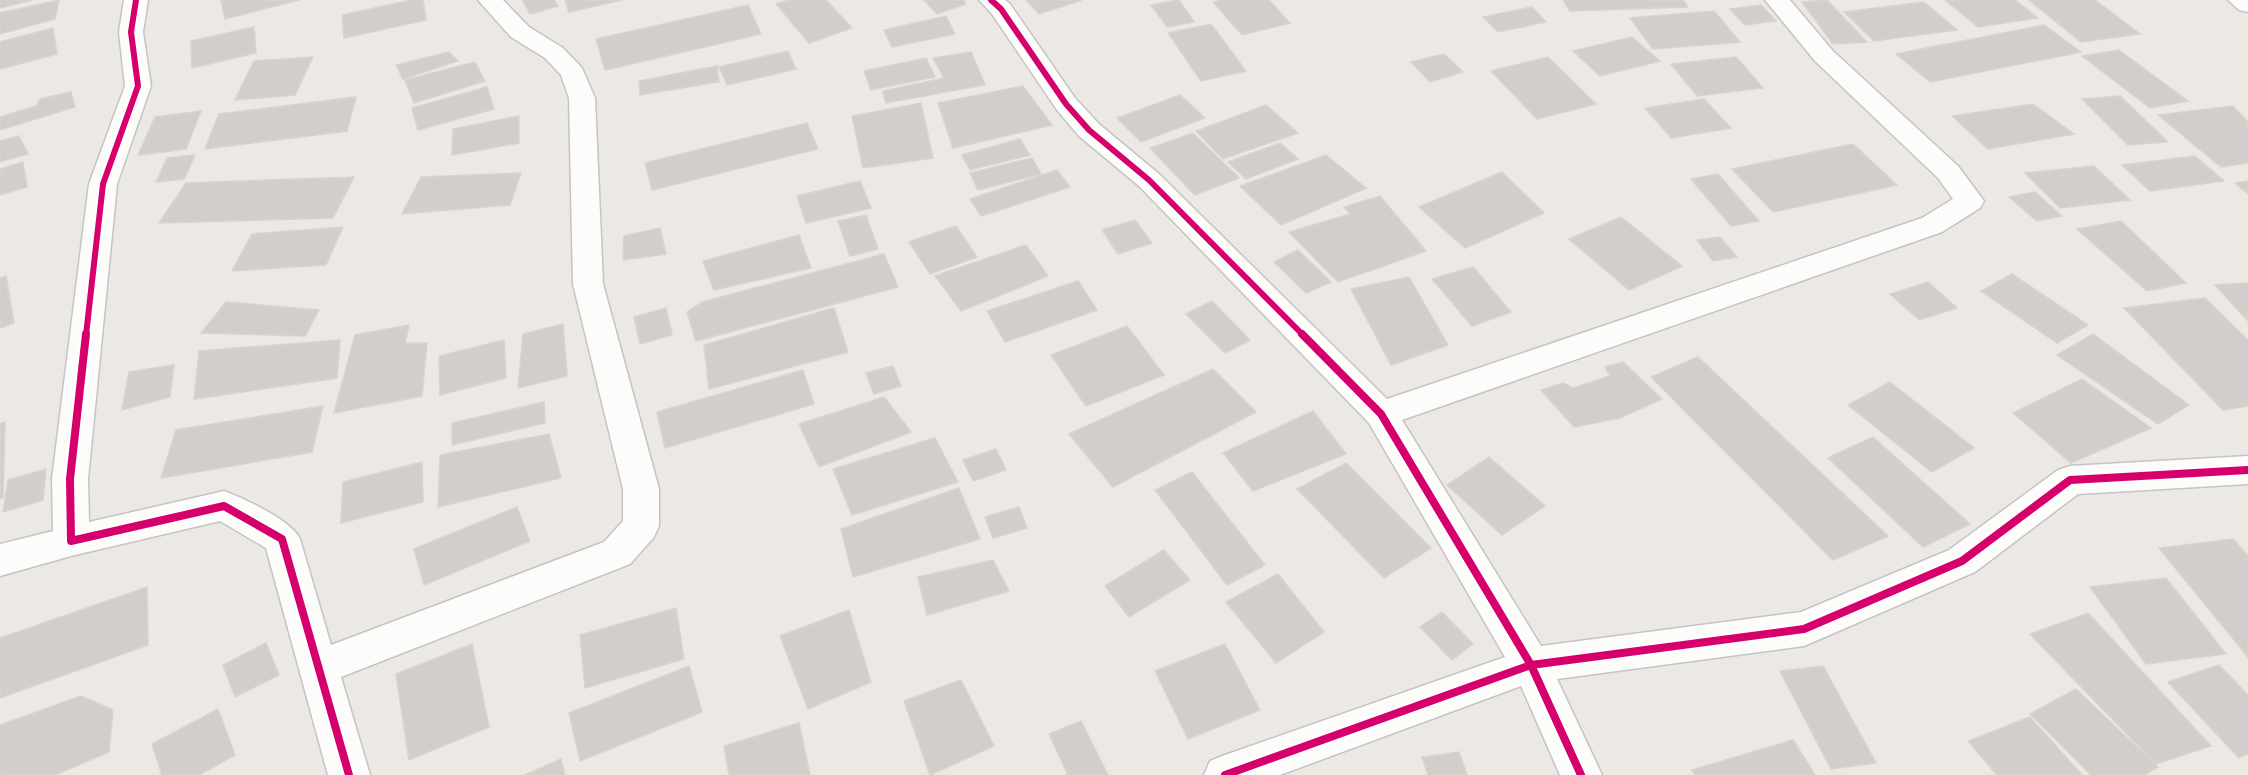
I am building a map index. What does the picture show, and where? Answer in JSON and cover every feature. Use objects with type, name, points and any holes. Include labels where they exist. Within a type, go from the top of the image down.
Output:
[{"type":"street","points":[[71,541],[70,479],[103,184],[138,86],[130,32],[136,0]]},
{"type":"street","points":[[320,667],[617,553],[640,526],[641,489],[588,284],[582,98],[573,73],[554,53],[520,32],[490,0]]},
{"type":"street","points":[[992,0],[1001,9],[1066,104],[1089,130],[1149,180],[1381,414],[1531,665],[1581,775]]},
{"type":"street","points":[[1381,414],[1932,225],[1970,201],[1948,172],[1824,56],[1777,0]]},
{"type":"street","points":[[2240,0],[2248,5]]},
{"type":"street","points":[[1226,775],[1531,665],[1804,629],[1962,561],[2070,480],[2248,470]]},
{"type":"street","points":[[0,560],[71,541],[224,506],[282,539],[320,667],[348,775]]},
{"type":"building","points":[[0,0],[32,0],[0,8]]},
{"type":"building","points":[[59,0],[55,19],[0,34],[0,13]]},
{"type":"building","points":[[221,0],[299,0],[225,19]]},
{"type":"building","points":[[412,0],[423,0],[426,20],[344,38],[342,15]]},
{"type":"building","points":[[554,0],[558,6],[530,14],[523,1]]},
{"type":"building","points":[[565,0],[622,0],[569,12]]},
{"type":"building","points":[[789,0],[826,0],[852,28],[809,43],[776,4]]},
{"type":"building","points":[[924,0],[963,0],[966,4],[937,14]]},
{"type":"building","points":[[1026,0],[1082,0],[1039,14]]},
{"type":"building","points":[[1179,0],[1194,22],[1167,27],[1151,5]]},
{"type":"building","points":[[1269,0],[1290,23],[1242,35],[1213,2]]},
{"type":"building","points":[[1563,0],[1683,0],[1688,7],[1570,11]]},
{"type":"building","points":[[1827,0],[1867,42],[1833,44],[1802,2]]},
{"type":"building","points":[[1945,0],[2015,0],[2038,18],[1978,27]]},
{"type":"building","points":[[2029,0],[2095,0],[2140,34],[2081,42]]},
{"type":"building","points":[[1924,2],[1957,30],[1874,41],[1844,12]]},
{"type":"building","points":[[748,5],[761,34],[605,70],[596,39]]},
{"type":"building","points":[[1761,5],[1776,21],[1745,25],[1730,9]]},
{"type":"building","points":[[1532,7],[1546,22],[1498,32],[1483,17]]},
{"type":"building","points":[[1714,11],[1740,42],[1653,49],[1630,18]]},
{"type":"building","points":[[946,16],[955,34],[892,47],[884,30]]},
{"type":"building","points":[[1211,24],[1246,71],[1201,81],[1168,33]]},
{"type":"building","points":[[2044,25],[2081,52],[1930,82],[1896,54]]},
{"type":"building","points":[[254,27],[256,53],[192,68],[191,41]]},
{"type":"building","points":[[53,28],[57,54],[0,69],[0,42]]},
{"type":"building","points":[[1632,37],[1660,61],[1600,76],[1573,51]]},
{"type":"building","points":[[2119,50],[2188,101],[2150,108],[2082,56]]},
{"type":"building","points":[[788,51],[796,69],[727,85],[719,67]]},
{"type":"building","points":[[449,52],[458,61],[403,79],[396,65]]},
{"type":"building","points":[[971,52],[985,85],[886,103],[883,91],[944,78],[933,58]]},
{"type":"building","points":[[1444,54],[1463,72],[1430,82],[1411,62]]},
{"type":"building","points":[[313,57],[295,95],[235,100],[254,61]]},
{"type":"building","points":[[1548,57],[1596,104],[1537,119],[1491,71]]},
{"type":"building","points":[[1736,57],[1763,88],[1697,96],[1671,64]]},
{"type":"building","points":[[926,58],[935,77],[871,90],[864,71]]},
{"type":"building","points":[[475,62],[485,81],[414,103],[405,80]]},
{"type":"building","points":[[717,66],[719,82],[640,95],[639,81]]},
{"type":"building","points":[[1023,86],[1052,125],[953,148],[938,103]]},
{"type":"building","points":[[487,87],[494,109],[418,130],[412,108]]},
{"type":"building","points":[[71,92],[75,107],[0,130],[0,117],[36,106],[40,99]]},
{"type":"building","points":[[1180,95],[1205,118],[1141,142],[1117,118]]},
{"type":"building","points":[[2120,96],[2168,142],[2128,145],[2082,99]]},
{"type":"building","points":[[356,97],[347,131],[205,149],[219,114]]},
{"type":"building","points":[[1704,99],[1731,128],[1671,138],[1645,108]]},
{"type":"building","points":[[921,103],[933,158],[863,168],[852,116]]},
{"type":"building","points":[[2033,104],[2074,134],[1988,149],[1952,116]]},
{"type":"building","points":[[1266,105],[1298,133],[1223,159],[1196,131]]},
{"type":"building","points":[[2233,106],[2248,122],[2248,163],[2221,167],[2158,115]]},
{"type":"building","points":[[201,111],[186,149],[138,155],[155,117]]},
{"type":"building","points":[[519,116],[519,143],[452,155],[453,129]]},
{"type":"building","points":[[807,123],[818,149],[652,190],[645,163]]},
{"type":"building","points":[[1193,133],[1239,178],[1195,195],[1150,148]]},
{"type":"building","points":[[19,136],[28,154],[0,162],[0,141]]},
{"type":"building","points":[[1020,139],[1030,155],[970,170],[962,155]]},
{"type":"building","points":[[1280,143],[1298,159],[1246,179],[1228,162]]},
{"type":"building","points":[[1853,144],[1897,185],[1773,212],[1732,169]]},
{"type":"building","points":[[195,155],[184,179],[156,182],[167,158]]},
{"type":"building","points":[[1326,155],[1366,188],[1281,225],[1240,186]]},
{"type":"building","points":[[2195,156],[2224,181],[2150,191],[2122,165]]},
{"type":"building","points":[[1032,158],[1041,174],[978,190],[970,173]]},
{"type":"building","points":[[23,162],[27,187],[0,195],[0,169]]},
{"type":"building","points":[[2094,166],[2130,200],[2060,208],[2025,173]]},
{"type":"building","points":[[1057,170],[1070,187],[981,216],[970,199]]},
{"type":"building","points":[[1502,172],[1544,213],[1465,248],[1419,207]]},
{"type":"building","points":[[521,173],[510,205],[402,214],[421,177]]},
{"type":"building","points":[[1718,174],[1759,221],[1731,226],[1691,179]]},
{"type":"building","points":[[354,177],[333,218],[159,223],[186,183]]},
{"type":"building","points":[[860,181],[871,208],[806,223],[797,196]]},
{"type":"building","points":[[2248,181],[2248,194],[2235,183]]},
{"type":"building","points":[[2035,192],[2062,216],[2037,221],[2009,197]]},
{"type":"building","points":[[1380,196],[1426,251],[1338,282],[1289,232],[1350,214],[1344,207]]},
{"type":"building","points":[[866,215],[878,249],[850,256],[838,221]]},
{"type":"building","points":[[1621,217],[1682,266],[1629,290],[1569,239]]},
{"type":"building","points":[[1135,220],[1152,243],[1118,254],[1102,230]]},
{"type":"building","points":[[2121,221],[2186,283],[2147,291],[2077,229]]},
{"type":"building","points":[[956,226],[977,257],[930,274],[909,242]]},
{"type":"building","points":[[343,227],[326,265],[232,271],[252,234]]},
{"type":"building","points":[[660,228],[666,254],[623,260],[624,236]]},
{"type":"building","points":[[799,235],[811,268],[714,290],[703,261]]},
{"type":"building","points":[[1720,237],[1737,257],[1713,261],[1697,240]]},
{"type":"building","points":[[1026,245],[1048,276],[961,311],[935,276]]},
{"type":"building","points":[[1298,250],[1331,282],[1306,293],[1274,262]]},
{"type":"building","points":[[884,254],[898,287],[696,341],[687,312],[702,302]]},
{"type":"building","points":[[1473,267],[1511,312],[1472,326],[1432,279]]},
{"type":"building","points":[[2012,274],[2088,325],[2057,343],[1981,291]]},
{"type":"building","points":[[6,276],[14,323],[0,328],[0,278]]},
{"type":"building","points":[[1409,277],[1448,345],[1391,365],[1351,289]]},
{"type":"building","points":[[1078,281],[1097,310],[1005,342],[987,311]]},
{"type":"building","points":[[1928,282],[1957,308],[1919,320],[1890,294]]},
{"type":"building","points":[[2248,283],[2248,321],[2215,285]]},
{"type":"building","points":[[2205,298],[2248,340],[2248,406],[2223,410],[2124,308]]},
{"type":"building","points":[[1212,301],[1250,340],[1225,353],[1186,314]]},
{"type":"building","points":[[226,302],[319,310],[305,336],[201,333]]},
{"type":"building","points":[[666,308],[672,335],[640,344],[634,317]]},
{"type":"building","points":[[834,308],[848,352],[709,389],[704,345]]},
{"type":"building","points":[[563,324],[567,376],[518,388],[523,334]]},
{"type":"building","points":[[409,325],[405,343],[427,343],[422,396],[334,413],[355,335]]},
{"type":"building","points":[[1127,326],[1164,375],[1086,406],[1051,355]]},
{"type":"building","points":[[2093,334],[2189,405],[2158,424],[2057,355]]},
{"type":"building","points":[[340,340],[337,378],[194,399],[199,351]]},
{"type":"building","points":[[504,340],[506,378],[440,395],[439,356]]},
{"type":"building","points":[[1698,357],[1888,536],[1833,560],[1651,377]]},
{"type":"building","points":[[1623,362],[1662,399],[1620,418],[1574,427],[1541,390],[1563,383],[1573,388],[1610,376],[1605,367]]},
{"type":"building","points":[[174,365],[170,397],[122,410],[129,372]]},
{"type":"building","points":[[893,366],[901,386],[874,394],[866,373]]},
{"type":"building","points":[[1213,369],[1256,412],[1113,487],[1069,434]]},
{"type":"building","points":[[803,370],[814,404],[665,448],[657,412]]},
{"type":"building","points":[[2082,379],[2151,428],[2071,463],[2013,413]]},
{"type":"building","points":[[1890,382],[1974,448],[1932,472],[1848,405]]},
{"type":"building","points":[[884,397],[911,432],[819,467],[799,424]]},
{"type":"building","points":[[544,402],[545,423],[452,445],[452,423]]},
{"type":"building","points":[[323,406],[312,452],[161,478],[176,430]]},
{"type":"building","points":[[1313,411],[1346,454],[1253,491],[1223,453]]},
{"type":"building","points":[[5,422],[3,498],[0,499],[0,424]]},
{"type":"building","points":[[549,434],[561,478],[438,507],[440,455]]},
{"type":"building","points":[[1873,437],[1970,524],[1923,547],[1828,458]]},
{"type":"building","points":[[935,438],[958,482],[852,515],[833,469]]},
{"type":"building","points":[[996,449],[1006,470],[973,481],[963,460]]},
{"type":"building","points":[[1489,457],[1545,506],[1502,535],[1447,485]]},
{"type":"building","points":[[422,462],[423,502],[341,523],[343,482]]},
{"type":"building","points":[[1346,463],[1431,548],[1384,578],[1297,489]]},
{"type":"building","points":[[46,469],[43,500],[3,512],[8,480]]},
{"type":"building","points":[[1192,472],[1265,565],[1227,585],[1155,490]]},
{"type":"building","points":[[959,488],[980,539],[853,577],[841,529]]},
{"type":"building","points":[[517,507],[530,541],[424,585],[414,549]]},
{"type":"building","points":[[1019,507],[1027,528],[993,538],[985,517]]},
{"type":"building","points":[[2233,539],[2248,556],[2248,657],[2159,548]]},
{"type":"building","points":[[1164,550],[1190,580],[1129,617],[1105,586]]},
{"type":"building","points":[[993,560],[1009,591],[927,615],[918,577]]},
{"type":"building","points":[[1278,574],[1324,632],[1276,663],[1226,602]]},
{"type":"building","points":[[2166,578],[2226,654],[2146,664],[2090,587]]},
{"type":"building","points":[[147,587],[148,645],[0,698],[0,638]]},
{"type":"building","points":[[676,608],[684,659],[585,688],[580,635]]},
{"type":"building","points":[[849,610],[871,682],[808,709],[780,636]]},
{"type":"building","points":[[1442,612],[1473,644],[1452,660],[1420,627]]},
{"type":"building","points":[[2088,613],[2211,746],[2156,764],[2030,634]]},
{"type":"building","points":[[266,643],[279,675],[235,697],[223,665]]},
{"type":"building","points":[[472,644],[489,727],[409,760],[396,674]]},
{"type":"building","points":[[1225,644],[1260,710],[1188,739],[1155,671]]},
{"type":"building","points":[[2219,665],[2248,695],[2248,754],[2239,758],[2168,682]]},
{"type":"building","points":[[689,666],[702,712],[580,761],[569,713]]},
{"type":"building","points":[[1823,666],[1876,763],[1831,769],[1780,671]]},
{"type":"building","points":[[961,680],[994,746],[930,775],[904,701]]},
{"type":"building","points":[[2076,689],[2158,767],[2144,775],[2091,775],[2030,714]]},
{"type":"building","points":[[81,696],[113,710],[109,752],[55,775],[0,775],[0,725]]},
{"type":"building","points":[[218,709],[235,755],[199,775],[162,775],[152,744]]},
{"type":"building","points":[[2030,717],[2082,775],[1997,775],[1968,741]]},
{"type":"building","points":[[1081,721],[1108,775],[1068,775],[1049,734]]},
{"type":"building","points":[[799,723],[810,775],[729,775],[724,746]]},
{"type":"building","points":[[1793,740],[1815,775],[1695,775],[1692,770]]},
{"type":"building","points":[[1459,752],[1467,775],[1428,775],[1422,757]]},
{"type":"building","points":[[561,759],[565,775],[525,775]]},
{"type":"cycle path","points":[[136,0],[131,32],[138,86],[103,184],[70,479],[71,541],[224,506],[282,539],[349,775]]},
{"type":"cycle path","points":[[991,0],[1001,9],[1066,104],[1089,130],[1149,180],[1381,414],[1531,665],[1581,775]]},
{"type":"cycle path","points":[[1225,775],[1531,665],[1804,629],[1962,561],[2070,480],[2248,470]]}]
